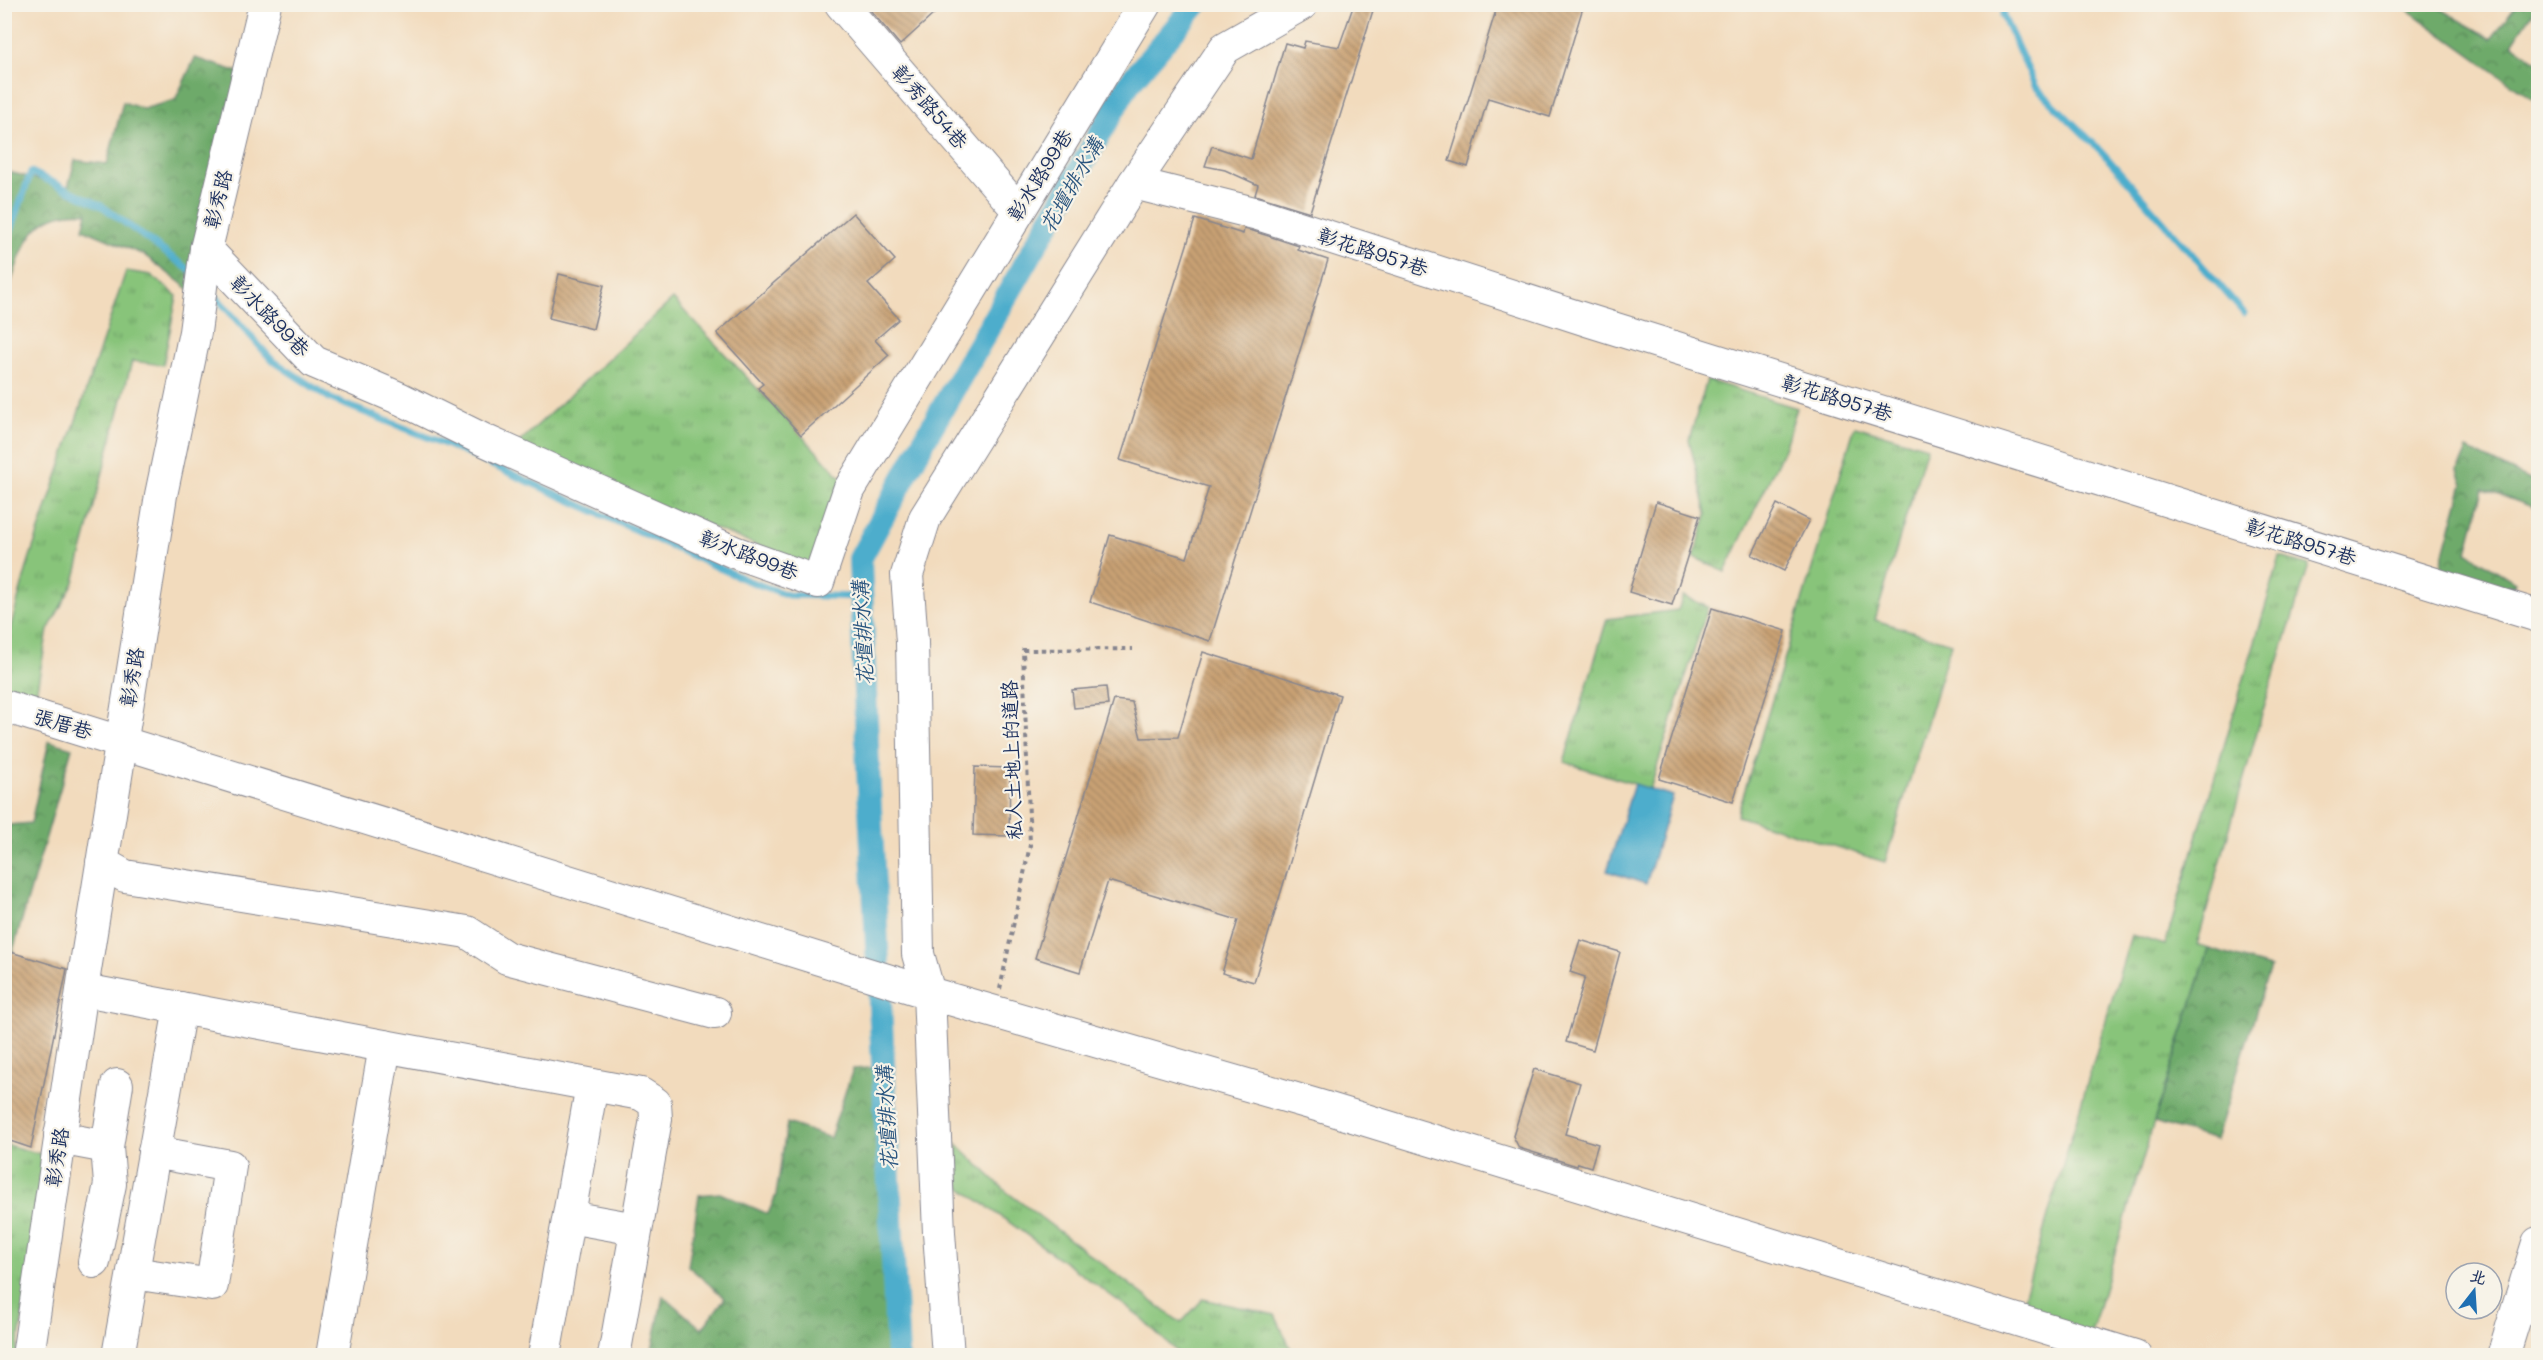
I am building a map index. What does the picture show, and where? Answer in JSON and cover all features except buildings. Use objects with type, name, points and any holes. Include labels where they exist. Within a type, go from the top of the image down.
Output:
[{"type":"street","name":"彰秀路","points":[[28,1356],[102,863],[161,495],[195,332],[206,249],[265,4]]},
{"type":"street","name":"彰秀路54巷","points":[[841,4],[1018,210]]},
{"type":"street","name":"彰水路99巷","points":[[206,249],[314,362],[401,399],[484,440],[734,552],[818,582],[849,490],[1145,4]]},
{"type":"street","points":[[948,1356],[939,1233],[929,993],[918,954],[912,642],[907,575],[925,518],[1134,183],[1225,48],[1264,13],[1302,4]]},
{"type":"street","name":"彰花路957巷","points":[[1134,183],[1258,214],[1601,325],[2538,616]]},
{"type":"street","name":"張厝巷","points":[[4,706],[929,993],[1332,1110],[2135,1356]]},
{"type":"street","points":[[102,863],[125,876],[467,932],[507,958],[715,1013]]},
{"type":"street","points":[[84,990],[641,1094],[655,1103],[656,1119],[614,1356]]},
{"type":"street","points":[[118,1356],[180,1008]]},
{"type":"street","points":[[332,1356],[385,1046]]},
{"type":"street","points":[[94,1262],[110,1184],[107,1147],[117,1085]]},
{"type":"street","points":[[544,1356],[592,1085]]},
{"type":"street","points":[[60,1136],[107,1147]]},
{"type":"street","points":[[133,1272],[212,1285],[230,1166],[154,1152]]},
{"type":"street","points":[[569,1217],[636,1229]]},
{"type":"street","points":[[2503,1356],[2538,1243]]},
{"type":"path","name":"私人土地上的道路","points":[[995,1012],[1030,845],[1023,650],[1133,649]]},
{"type":"green space","points":[[2412,5],[2435,5],[2491,39],[2517,5],[2538,5],[2512,44],[2538,62],[2538,103],[2408,10]]},
{"type":"green space","points":[[195,58],[239,72],[199,297],[144,255],[83,229],[87,213],[67,213],[51,218],[39,226],[30,238],[16,267],[5,301],[5,171],[68,187],[75,160],[107,164],[123,102],[143,109],[175,100]]},
{"type":"green space","points":[[126,271],[151,275],[177,296],[163,365],[132,361],[74,582],[48,630],[32,715],[5,705],[5,647],[29,560]]},
{"type":"green space","points":[[673,299],[853,490],[811,567],[513,448]]},
{"type":"green space","points":[[1707,380],[1797,408],[1784,449],[1725,572],[1694,557],[1707,514],[1689,440]]},
{"type":"green space","points":[[1855,426],[1927,447],[1875,620],[1951,643],[1885,862],[1737,816]]},
{"type":"green space","points":[[2467,449],[2538,484],[2538,509],[2483,489],[2467,552],[2515,582],[2507,599],[2437,579],[2463,484],[2458,470]]},
{"type":"green space","points":[[2280,557],[2309,565],[2264,707],[2197,945],[2209,949],[2154,1122],[2089,1340],[2017,1321],[2131,935],[2165,945]]},
{"type":"green space","points":[[1683,596],[1708,607],[1650,789],[1564,762],[1607,619],[1678,610]]},
{"type":"green space","points":[[49,741],[72,748],[5,978],[5,839],[9,825],[31,823]]},
{"type":"green space","points":[[2209,949],[2270,967],[2216,1140],[2154,1122]]},
{"type":"green space","points":[[886,1067],[907,1355],[651,1355],[663,1296],[702,1329],[725,1298],[688,1266],[699,1195],[720,1193],[768,1214],[776,1195],[787,1123],[830,1138],[853,1069]]},
{"type":"green space","points":[[4,1144],[52,1157],[16,1355],[5,1355]]},
{"type":"green space","points":[[957,1144],[1007,1192],[1181,1323],[1203,1299],[1275,1315],[1291,1349],[1303,1355],[1180,1355],[1138,1315],[960,1187]]},
{"type":"water","points":[[1634,784],[1673,796],[1646,884],[1607,871]]},
{"type":"waterway","name":"花壇排水溝","points":[[898,1356],[868,769],[860,559],[926,437],[1129,83],[1196,4]]},
{"type":"waterway","points":[[2006,4],[2003,16],[2036,87],[2102,152],[2244,313]]},
{"type":"waterway","points":[[4,250],[31,172],[102,206],[195,274]]},
{"type":"waterway","points":[[211,291],[272,360],[331,399],[450,446],[746,580],[788,595],[861,597]]}]
